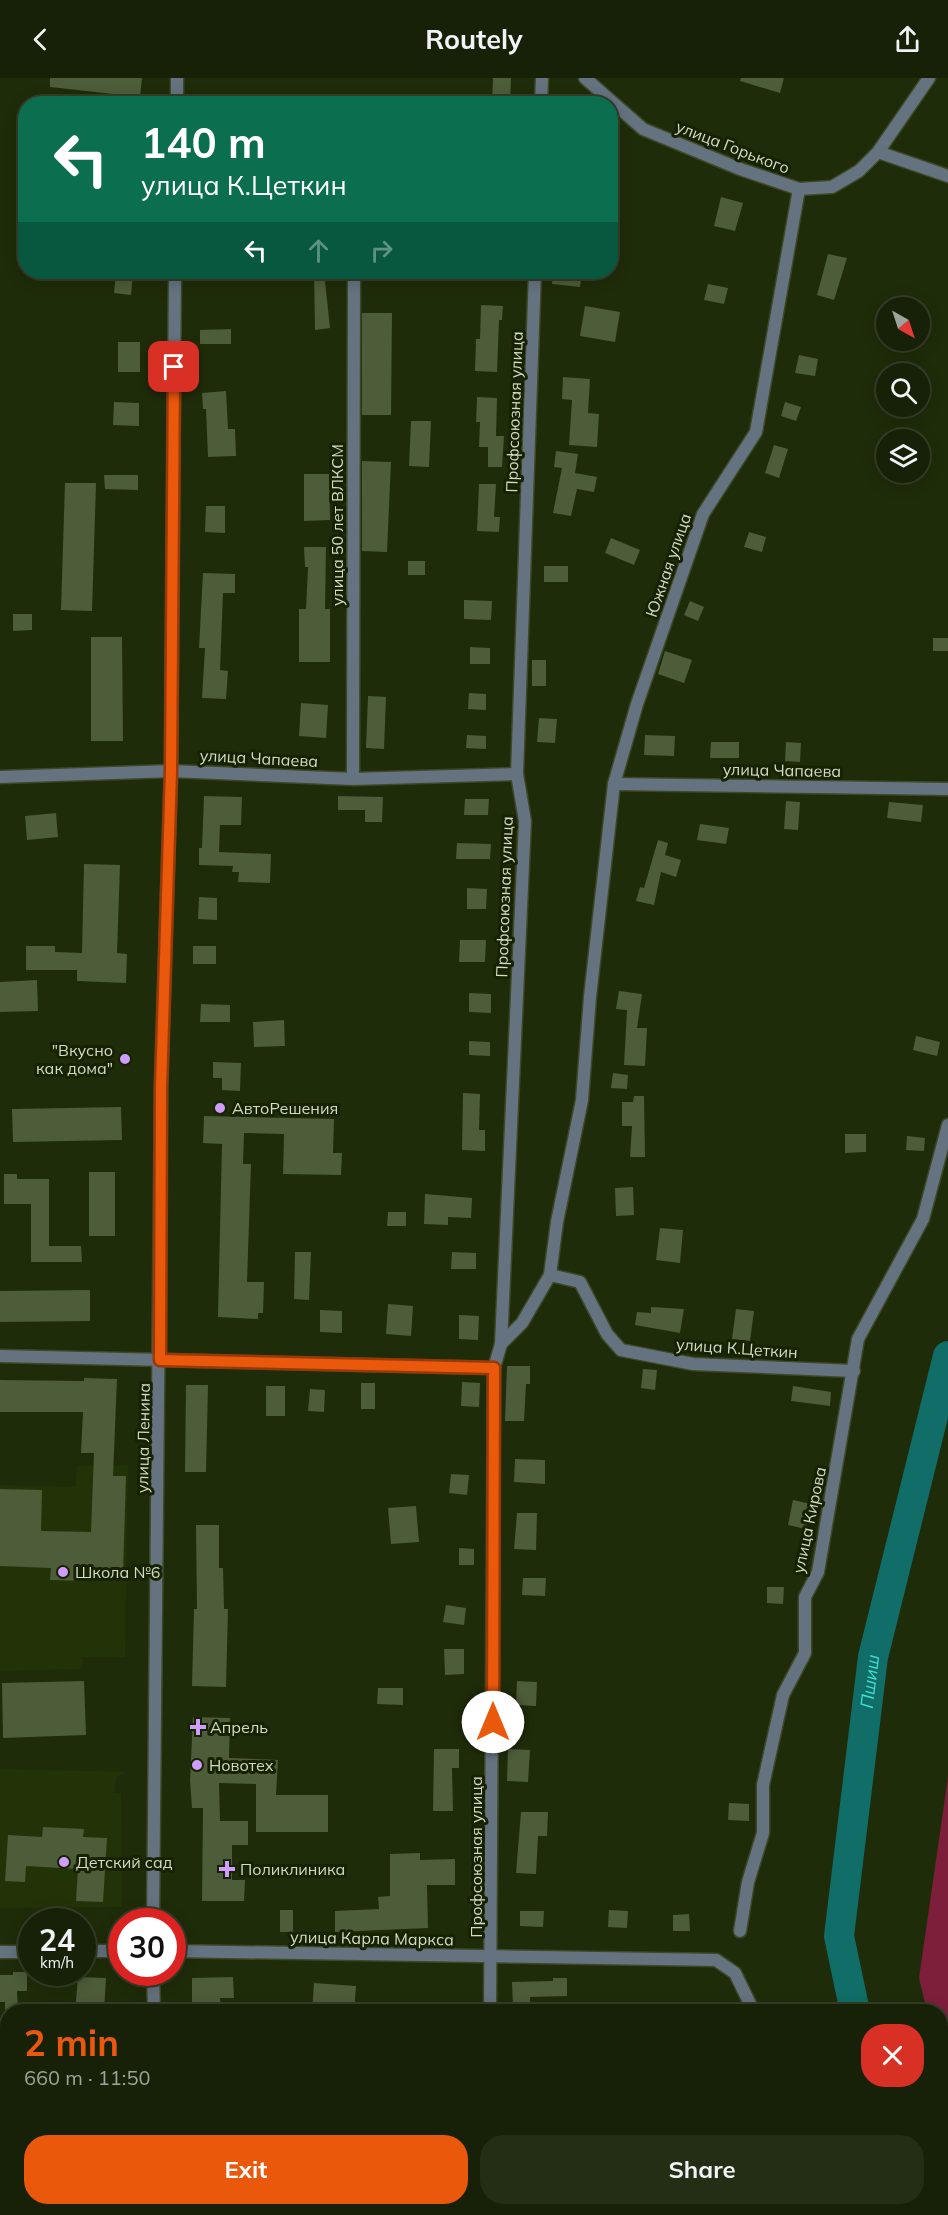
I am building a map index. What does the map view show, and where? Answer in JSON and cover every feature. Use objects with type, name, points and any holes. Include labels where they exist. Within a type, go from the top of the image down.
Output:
[{"type":"street","points":[[177,78],[177,96]]},
{"type":"street","points":[[541,96],[542,78]]},
{"type":"street","name":"улица Горького","points":[[585,78],[605,96]]},
{"type":"street","points":[[929,78],[878,152],[948,176]]},
{"type":"street","name":"улица Горького","points":[[618,107],[643,129],[740,170],[799,189],[832,188],[860,171],[878,152]]},
{"type":"street","name":"Южная улица","points":[[614,784],[637,704],[703,514],[756,432],[799,189]]},
{"type":"street","name":"улица Ленина","points":[[153,1908],[161,1087],[171,771],[175,279]]},
{"type":"street","name":"улица 50 лет ВЛКСМ","points":[[353,779],[354,279]]},
{"type":"street","name":"Профсоюзная улица","points":[[490,2004],[494,1368],[501,1344],[525,821],[518,774],[535,279]]},
{"type":"street","name":"улица Чапаева","points":[[0,777],[171,771],[353,779],[518,774]]},
{"type":"street","name":"улица Чапаева","points":[[614,784],[948,789]]},
{"type":"street","name":"Профсоюзная улица","points":[[501,1344],[522,1323],[550,1275],[557,1222],[582,1100],[590,997],[614,784]]},
{"type":"street","name":"улица Кирова","points":[[740,1930],[748,1882],[763,1833],[763,1785],[783,1695],[805,1653],[805,1597],[818,1572],[858,1339],[923,1220],[948,1125]]},
{"type":"street","name":"улица К.Цеткин","points":[[550,1275],[580,1282],[607,1334],[621,1350],[693,1364],[854,1371]]},
{"type":"street","points":[[0,1356],[494,1368]]},
{"type":"street","name":"улица Карла Маркса","points":[[186,1951],[716,1960],[735,1973],[750,2004]]},
{"type":"street","points":[[0,1952],[18,1952]]},
{"type":"street","points":[[153,1986],[154,2004]]},
{"type":"shaded area","name":"Школа №6","points":[[128,1465],[125,1657],[83,1657],[82,1669],[0,1671],[0,1485],[76,1487],[77,1466]]},
{"type":"shaded area","points":[[0,1769],[126,1772],[116,1778],[114,1793],[121,1793],[122,1907],[0,1908]]},
{"type":"shaded area","points":[[948,1777],[948,2004],[925,2004],[919,1978]]},
{"type":"building","points":[[50,78],[142,78],[140,96],[50,87]]},
{"type":"building","points":[[493,78],[511,78],[510,96],[492,96]]},
{"type":"building","points":[[741,78],[784,78],[780,93],[740,81]]},
{"type":"building","points":[[721,197],[743,203],[735,231],[714,226]]},
{"type":"building","points":[[828,254],[847,258],[834,300],[817,295]]},
{"type":"building","points":[[115,279],[132,279],[131,295],[114,293]]},
{"type":"building","points":[[314,279],[325,279],[330,328],[315,330]]},
{"type":"building","points":[[552,279],[581,279],[580,287],[552,284]]},
{"type":"building","points":[[708,284],[728,288],[724,304],[704,300]]},
{"type":"building","points":[[481,305],[503,306],[502,320],[499,320],[497,372],[475,371],[476,339],[480,339]]},
{"type":"building","points":[[585,306],[620,312],[615,342],[580,336]]},
{"type":"building","points":[[362,313],[392,313],[391,415],[362,415]]},
{"type":"building","points":[[231,329],[231,344],[200,344],[200,330]]},
{"type":"building","points":[[118,342],[140,342],[140,372],[118,372]]},
{"type":"building","points":[[799,355],[818,359],[815,376],[795,373]]},
{"type":"building","points":[[563,377],[590,379],[588,413],[599,414],[597,447],[569,445],[572,400],[562,399]]},
{"type":"building","points":[[226,391],[228,429],[235,429],[236,456],[208,457],[206,409],[203,409],[202,393]]},
{"type":"building","points":[[477,397],[497,398],[496,436],[504,436],[502,467],[488,467],[488,447],[479,447],[480,422],[476,422]]},
{"type":"building","points":[[114,402],[139,403],[139,426],[113,425]]},
{"type":"building","points":[[785,402],[801,407],[796,421],[781,416]]},
{"type":"building","points":[[411,421],[431,421],[429,467],[409,466]]},
{"type":"building","points":[[774,445],[788,449],[779,478],[765,473]]},
{"type":"building","points":[[556,451],[578,454],[575,473],[597,477],[594,492],[577,489],[571,516],[553,513],[562,468],[554,467]]},
{"type":"building","points":[[362,461],[391,462],[387,552],[362,551]]},
{"type":"building","points":[[304,474],[329,474],[330,520],[304,521]]},
{"type":"building","points":[[104,475],[138,475],[138,490],[105,489]]},
{"type":"building","points":[[65,483],[96,483],[92,611],[61,610]]},
{"type":"building","points":[[479,484],[496,484],[494,517],[500,517],[499,532],[477,531]]},
{"type":"building","points":[[206,506],[225,506],[225,533],[205,532]]},
{"type":"building","points":[[749,532],[766,537],[762,552],[744,547]]},
{"type":"building","points":[[611,538],[640,550],[634,565],[605,553]]},
{"type":"building","points":[[304,547],[326,547],[325,609],[330,609],[330,662],[299,662],[299,609],[306,609],[308,567],[305,567]]},
{"type":"building","points":[[408,561],[425,561],[425,575],[408,575]]},
{"type":"building","points":[[544,566],[568,566],[568,582],[544,582]]},
{"type":"building","points":[[203,573],[235,574],[235,593],[223,593],[220,670],[228,671],[226,699],[202,698],[205,648],[199,648]]},
{"type":"building","points":[[464,600],[492,601],[491,620],[464,619]]},
{"type":"building","points":[[690,601],[704,607],[698,621],[684,615]]},
{"type":"building","points":[[13,614],[32,614],[32,630],[13,631]]},
{"type":"building","points":[[91,637],[122,637],[123,741],[91,741]]},
{"type":"building","points":[[933,638],[948,638],[948,651],[933,651]]},
{"type":"building","points":[[470,647],[490,648],[490,664],[470,664]]},
{"type":"building","points":[[665,651],[692,660],[684,683],[658,674]]},
{"type":"building","points":[[532,660],[546,660],[546,686],[532,686]]},
{"type":"building","points":[[469,693],[486,694],[486,710],[468,709]]},
{"type":"building","points":[[368,696],[386,697],[384,749],[366,748]]},
{"type":"building","points":[[301,703],[328,705],[326,738],[299,736]]},
{"type":"building","points":[[539,718],[557,719],[555,743],[537,742]]},
{"type":"building","points":[[467,735],[486,736],[486,749],[466,748]]},
{"type":"building","points":[[645,735],[675,736],[674,756],[644,755]]},
{"type":"building","points":[[711,742],[739,742],[739,758],[710,758]]},
{"type":"building","points":[[786,742],[801,743],[800,762],[785,761]]},
{"type":"building","points":[[204,796],[242,797],[241,825],[220,825],[219,852],[271,854],[270,883],[238,882],[239,872],[232,872],[233,866],[199,865]]},
{"type":"building","points":[[338,796],[383,797],[382,822],[365,822],[365,810],[338,810]]},
{"type":"building","points":[[465,799],[489,799],[488,815],[464,815]]},
{"type":"building","points":[[786,801],[800,802],[798,830],[784,829]]},
{"type":"building","points":[[889,802],[923,805],[921,822],[887,818]]},
{"type":"building","points":[[56,813],[58,837],[27,840],[25,816]]},
{"type":"building","points":[[700,824],[729,828],[726,844],[697,840]]},
{"type":"building","points":[[658,840],[668,843],[665,855],[681,860],[676,877],[661,872],[654,905],[636,901],[640,887],[644,888]]},
{"type":"building","points":[[457,843],[491,844],[490,859],[456,859]]},
{"type":"building","points":[[84,864],[120,865],[117,953],[127,954],[126,983],[77,981],[77,970],[26,970],[26,946],[55,946],[55,952],[82,953]]},
{"type":"building","points":[[467,888],[487,889],[486,909],[467,909]]},
{"type":"building","points":[[199,897],[217,898],[217,920],[198,919]]},
{"type":"building","points":[[460,940],[486,940],[485,962],[459,962]]},
{"type":"building","points":[[193,946],[216,946],[216,964],[193,964]]},
{"type":"building","points":[[37,980],[38,1011],[0,1012],[0,982]]},
{"type":"building","points":[[619,991],[642,994],[637,1028],[647,1028],[645,1066],[624,1065],[627,1010],[616,1009]]},
{"type":"building","points":[[469,993],[491,994],[491,1013],[469,1012]]},
{"type":"building","points":[[201,1004],[230,1005],[230,1022],[200,1022]]},
{"type":"building","points":[[284,1020],[285,1046],[254,1047],[253,1022]]},
{"type":"building","points":[[916,1036],[940,1042],[937,1056],[913,1050]]},
{"type":"building","points":[[469,1041],[490,1042],[490,1056],[469,1055]]},
{"type":"building","points":[[213,1062],[241,1063],[240,1091],[222,1090],[222,1078],[213,1078]]},
{"type":"building","points":[[613,1073],[628,1075],[627,1089],[611,1088]]},
{"type":"building","points":[[463,1093],[480,1094],[479,1130],[485,1130],[485,1151],[462,1150]]},
{"type":"building","points":[[634,1096],[644,1096],[645,1157],[630,1157],[632,1126],[622,1126],[622,1102],[633,1102]]},
{"type":"building","points":[[121,1107],[122,1140],[13,1142],[12,1109]]},
{"type":"building","points":[[204,1116],[334,1119],[333,1153],[342,1153],[341,1175],[283,1174],[284,1134],[244,1133],[243,1164],[251,1164],[247,1282],[264,1282],[263,1313],[258,1313],[258,1319],[218,1317],[222,1144],[203,1143]]},
{"type":"building","points":[[845,1134],[866,1134],[866,1152],[845,1153]]},
{"type":"building","points":[[907,1136],[925,1138],[924,1151],[906,1150]]},
{"type":"building","points":[[89,1172],[115,1172],[115,1236],[89,1236]]},
{"type":"building","points":[[4,1174],[17,1174],[17,1179],[49,1179],[49,1246],[81,1246],[82,1262],[31,1262],[31,1204],[4,1204]]},
{"type":"building","points":[[633,1187],[634,1215],[616,1216],[615,1188]]},
{"type":"building","points":[[425,1194],[472,1198],[471,1218],[448,1217],[448,1225],[424,1224]]},
{"type":"building","points":[[388,1212],[406,1212],[406,1226],[387,1226]]},
{"type":"building","points":[[660,1228],[683,1230],[680,1263],[656,1260]]},
{"type":"building","points":[[295,1252],[311,1252],[309,1300],[294,1299]]},
{"type":"building","points":[[452,1252],[476,1253],[476,1269],[451,1269]]},
{"type":"building","points":[[90,1290],[90,1321],[0,1322],[0,1291]]},
{"type":"building","points":[[388,1304],[413,1306],[411,1336],[386,1334]]},
{"type":"building","points":[[651,1307],[684,1309],[680,1333],[635,1325],[637,1312],[651,1313]]},
{"type":"building","points":[[736,1309],[754,1311],[750,1341],[732,1339]]},
{"type":"building","points":[[320,1310],[342,1311],[342,1333],[320,1332]]},
{"type":"building","points":[[459,1315],[479,1316],[478,1340],[459,1339]]},
{"type":"building","points":[[507,1366],[530,1366],[530,1384],[526,1384],[524,1421],[505,1421]]},
{"type":"building","points":[[643,1369],[657,1370],[655,1390],[641,1388]]},
{"type":"building","points":[[84,1378],[117,1379],[113,1476],[126,1476],[123,1572],[91,1571],[91,1581],[50,1580],[51,1568],[0,1566],[0,1489],[42,1490],[41,1531],[91,1532],[94,1453],[81,1453],[83,1412],[0,1412],[0,1380],[84,1381]]},
{"type":"building","points":[[462,1382],[480,1383],[479,1407],[461,1406]]},
{"type":"building","points":[[361,1383],[375,1383],[375,1409],[361,1409]]},
{"type":"building","points":[[186,1385],[208,1385],[206,1472],[185,1472]]},
{"type":"building","points":[[266,1386],[285,1386],[285,1416],[266,1416]]},
{"type":"building","points":[[793,1386],[831,1392],[830,1406],[791,1401]]},
{"type":"building","points":[[310,1389],[325,1390],[324,1412],[308,1411]]},
{"type":"building","points":[[515,1459],[545,1460],[545,1484],[514,1482]]},
{"type":"building","points":[[451,1474],[469,1475],[467,1495],[449,1493]]},
{"type":"building","points":[[793,1500],[811,1504],[806,1529],[788,1525]]},
{"type":"building","points":[[416,1506],[419,1542],[391,1544],[388,1508]]},
{"type":"building","points":[[517,1513],[537,1513],[536,1550],[514,1549]]},
{"type":"building","points":[[196,1525],[219,1525],[219,1568],[223,1568],[224,1609],[228,1609],[226,1687],[192,1686],[194,1609],[197,1609]]},
{"type":"building","points":[[459,1548],[474,1549],[474,1565],[459,1565]]},
{"type":"building","points":[[523,1578],[546,1578],[545,1596],[522,1595]]},
{"type":"building","points":[[767,1587],[784,1587],[783,1604],[767,1603]]},
{"type":"building","points":[[446,1605],[466,1608],[464,1625],[443,1622]]},
{"type":"building","points":[[444,1649],[464,1649],[464,1674],[445,1675]]},
{"type":"building","points":[[84,1681],[86,1735],[3,1738],[2,1683]]},
{"type":"building","points":[[517,1681],[537,1682],[536,1706],[516,1705]]},
{"type":"building","points":[[378,1688],[403,1688],[403,1705],[377,1704]]},
{"type":"building","points":[[193,1717],[230,1718],[229,1758],[278,1760],[276,1795],[328,1795],[328,1832],[256,1832],[256,1784],[219,1783],[220,1821],[248,1821],[248,1845],[232,1845],[232,1880],[245,1880],[244,1901],[202,1901],[203,1808],[192,1808],[190,1781]]},
{"type":"building","points":[[434,1749],[459,1749],[459,1768],[452,1768],[453,1811],[433,1811]]},
{"type":"building","points":[[508,1749],[530,1750],[528,1782],[507,1781]]},
{"type":"building","points":[[729,1803],[749,1804],[749,1821],[728,1820]]},
{"type":"building","points":[[521,1812],[548,1812],[547,1836],[538,1836],[536,1874],[516,1873]]},
{"type":"building","points":[[43,1827],[84,1829],[83,1837],[107,1838],[103,1902],[76,1901],[78,1869],[26,1866],[25,1882],[5,1881],[8,1835],[42,1837]]},
{"type":"building","points":[[420,1853],[420,1860],[455,1859],[455,1885],[427,1885],[428,1928],[335,1932],[335,1911],[379,1909],[378,1897],[390,1896],[390,1854]]},
{"type":"building","points":[[280,1910],[293,1910],[293,1932],[280,1932]]},
{"type":"building","points":[[609,1910],[628,1911],[627,1928],[608,1927]]},
{"type":"building","points":[[520,1911],[544,1911],[543,1927],[520,1926]]},
{"type":"building","points":[[689,1914],[690,1931],[673,1931],[673,1915]]},
{"type":"building","points":[[13,1972],[18,1972],[18,1986],[27,1986],[27,1991],[17,1991],[18,2004],[0,2002],[0,1975],[13,1975]]},
{"type":"building","points":[[233,1977],[234,1998],[220,1998],[220,2004],[192,2004],[192,1978]]},
{"type":"building","points":[[96,1978],[106,1978],[104,2004],[76,2004],[77,1986],[96,1986]]},
{"type":"building","points":[[553,1978],[567,1978],[567,1996],[530,1997],[530,2004],[513,2004],[512,1982],[553,1981]]},
{"type":"building","points":[[314,1983],[356,1986],[355,2004],[313,2004]]},
{"type":"waterway","name":"Пшиш","points":[[853,2004],[839,1936],[873,1657],[948,1356]]},
{"type":"place","name":"\"Вкусно как дома\"","points":[[125,1059]]},
{"type":"place","name":"АвтоРешения","points":[[220,1108]]},
{"type":"place","name":"Школа №6","points":[[63,1572]]},
{"type":"place","name":"Апрель","points":[[198,1727]]},
{"type":"place","name":"Новотех","points":[[197,1765]]},
{"type":"place","name":"Детский сад","points":[[64,1862]]},
{"type":"place","name":"Поликлиника","points":[[227,1869]]},
{"type":"route","points":[[174,367],[171,771],[161,1087],[160,1360],[494,1368],[493,1722]]}]
